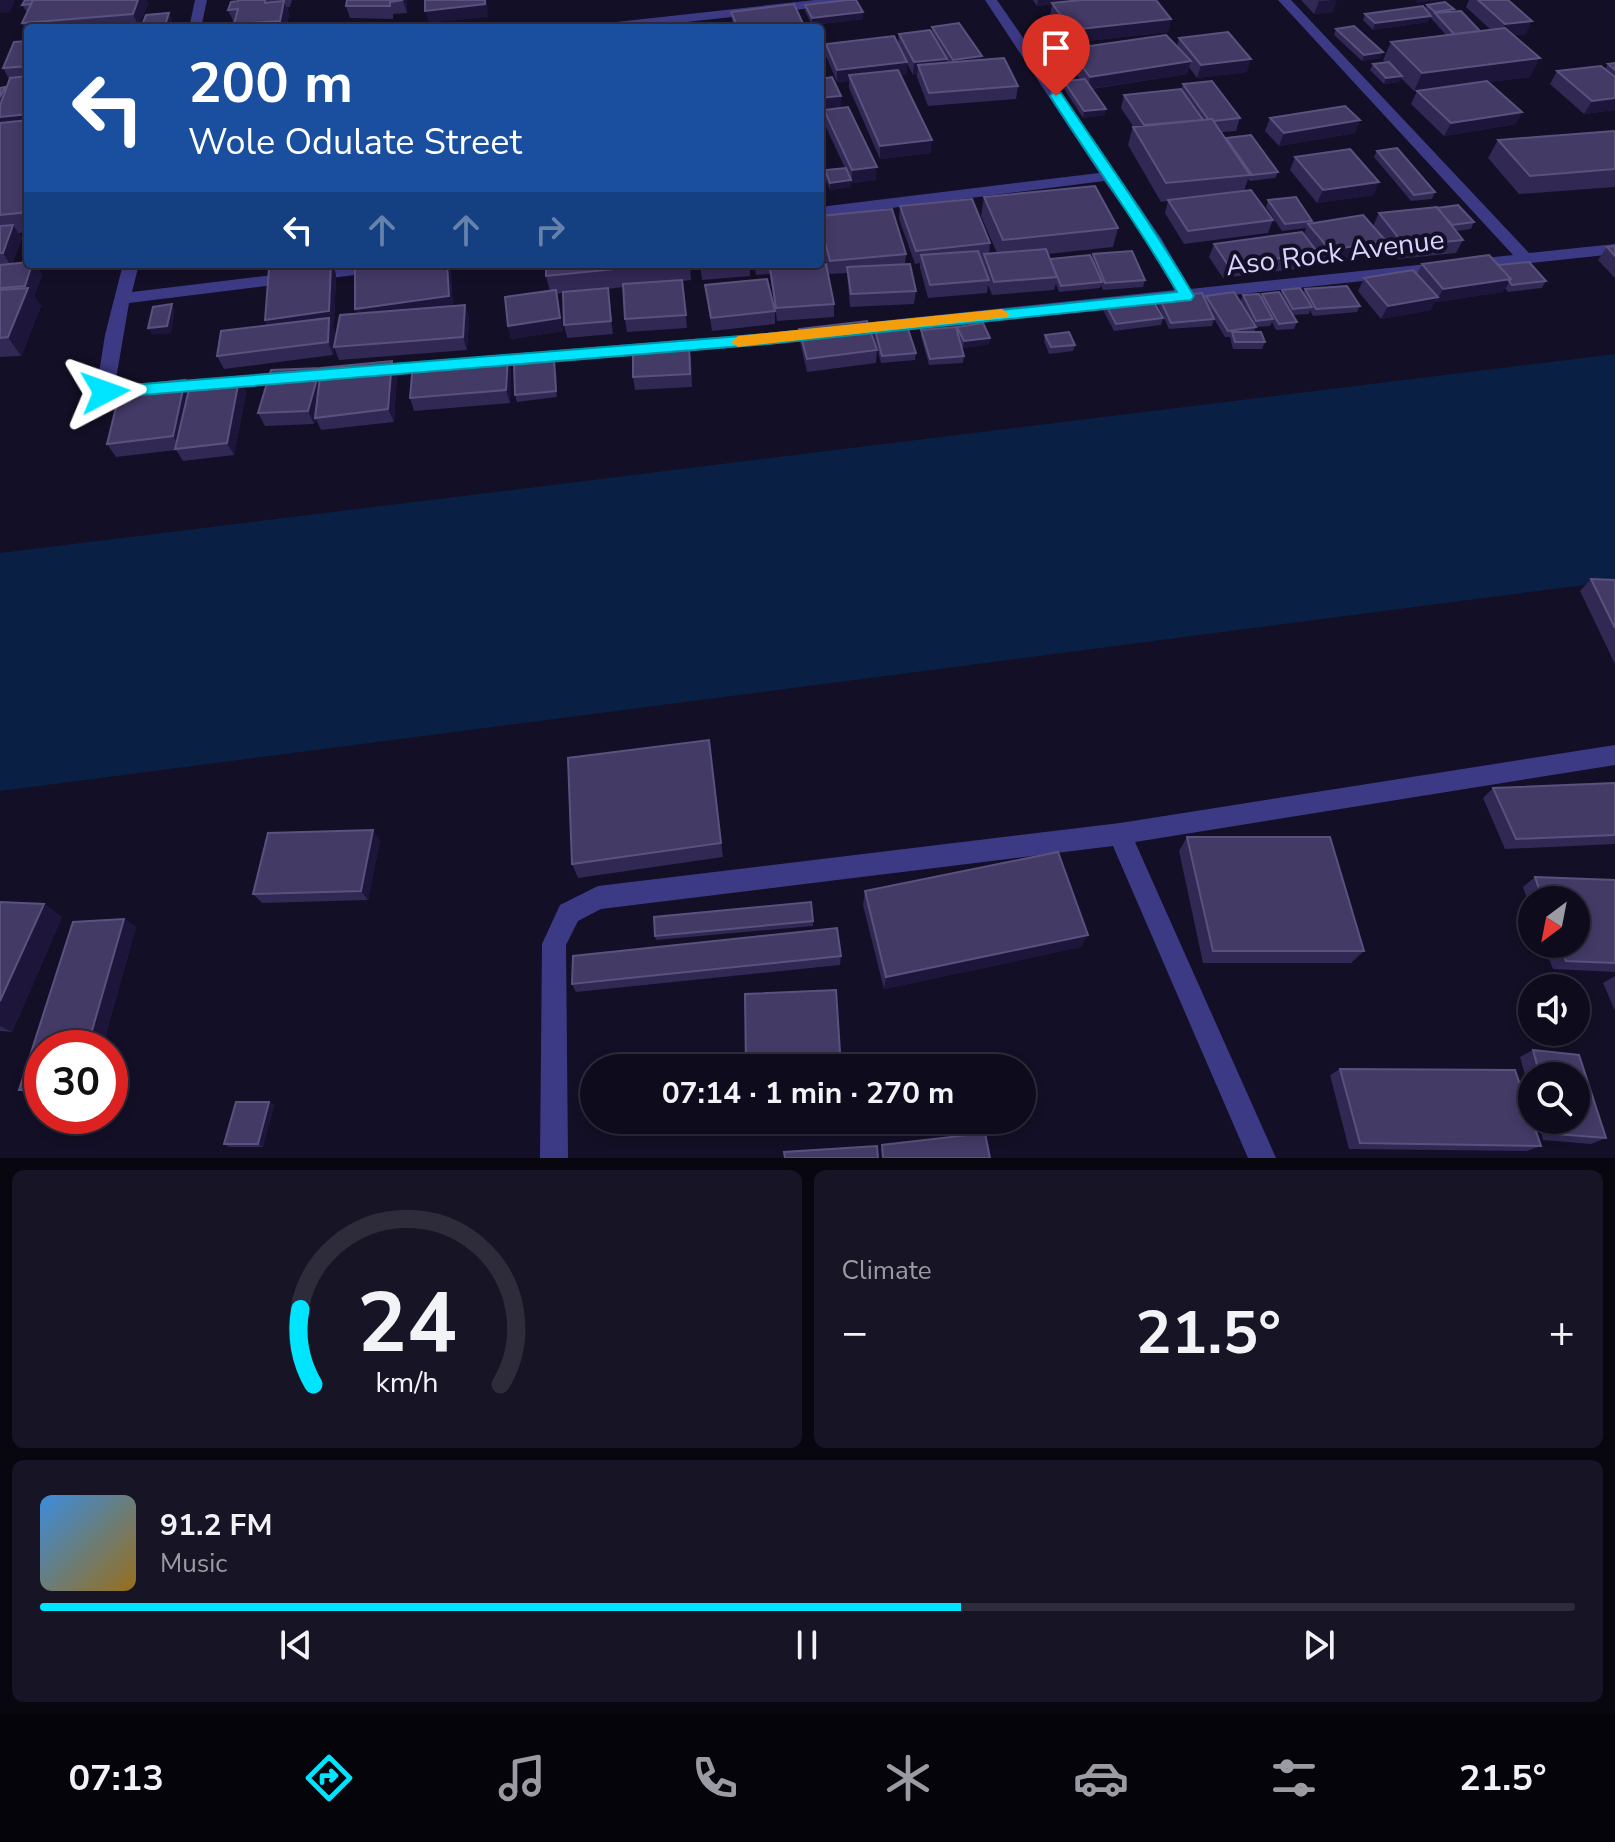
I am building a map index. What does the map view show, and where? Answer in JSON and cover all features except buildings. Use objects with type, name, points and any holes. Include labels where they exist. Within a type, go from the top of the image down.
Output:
[{"type":"street","points":[[196,24],[201,0]]},
{"type":"street","points":[[634,24],[849,0]]},
{"type":"street","points":[[991,0],[1153,238],[1186,296]]},
{"type":"street","points":[[1284,0],[1524,257]]},
{"type":"street","points":[[824,212],[1108,176]]},
{"type":"street","name":"Aso Rock Avenue","points":[[357,372],[767,339],[1615,249]]},
{"type":"street","points":[[130,268],[121,299],[105,392],[168,387]]},
{"type":"street","points":[[121,299],[371,268]]},
{"type":"street","points":[[200,385],[310,376]]},
{"type":"street","points":[[554,1158],[554,944],[569,913],[598,898],[1120,834],[1615,755]]},
{"type":"street","points":[[1120,834],[1262,1158]]},
{"type":"water","points":[[1615,354],[1615,581],[0,791],[0,553]]},
{"type":"slow traffic","points":[[738,342],[1002,314]]},
{"type":"route","points":[[105,392],[767,339],[1186,296],[1153,238],[1056,96]]}]
